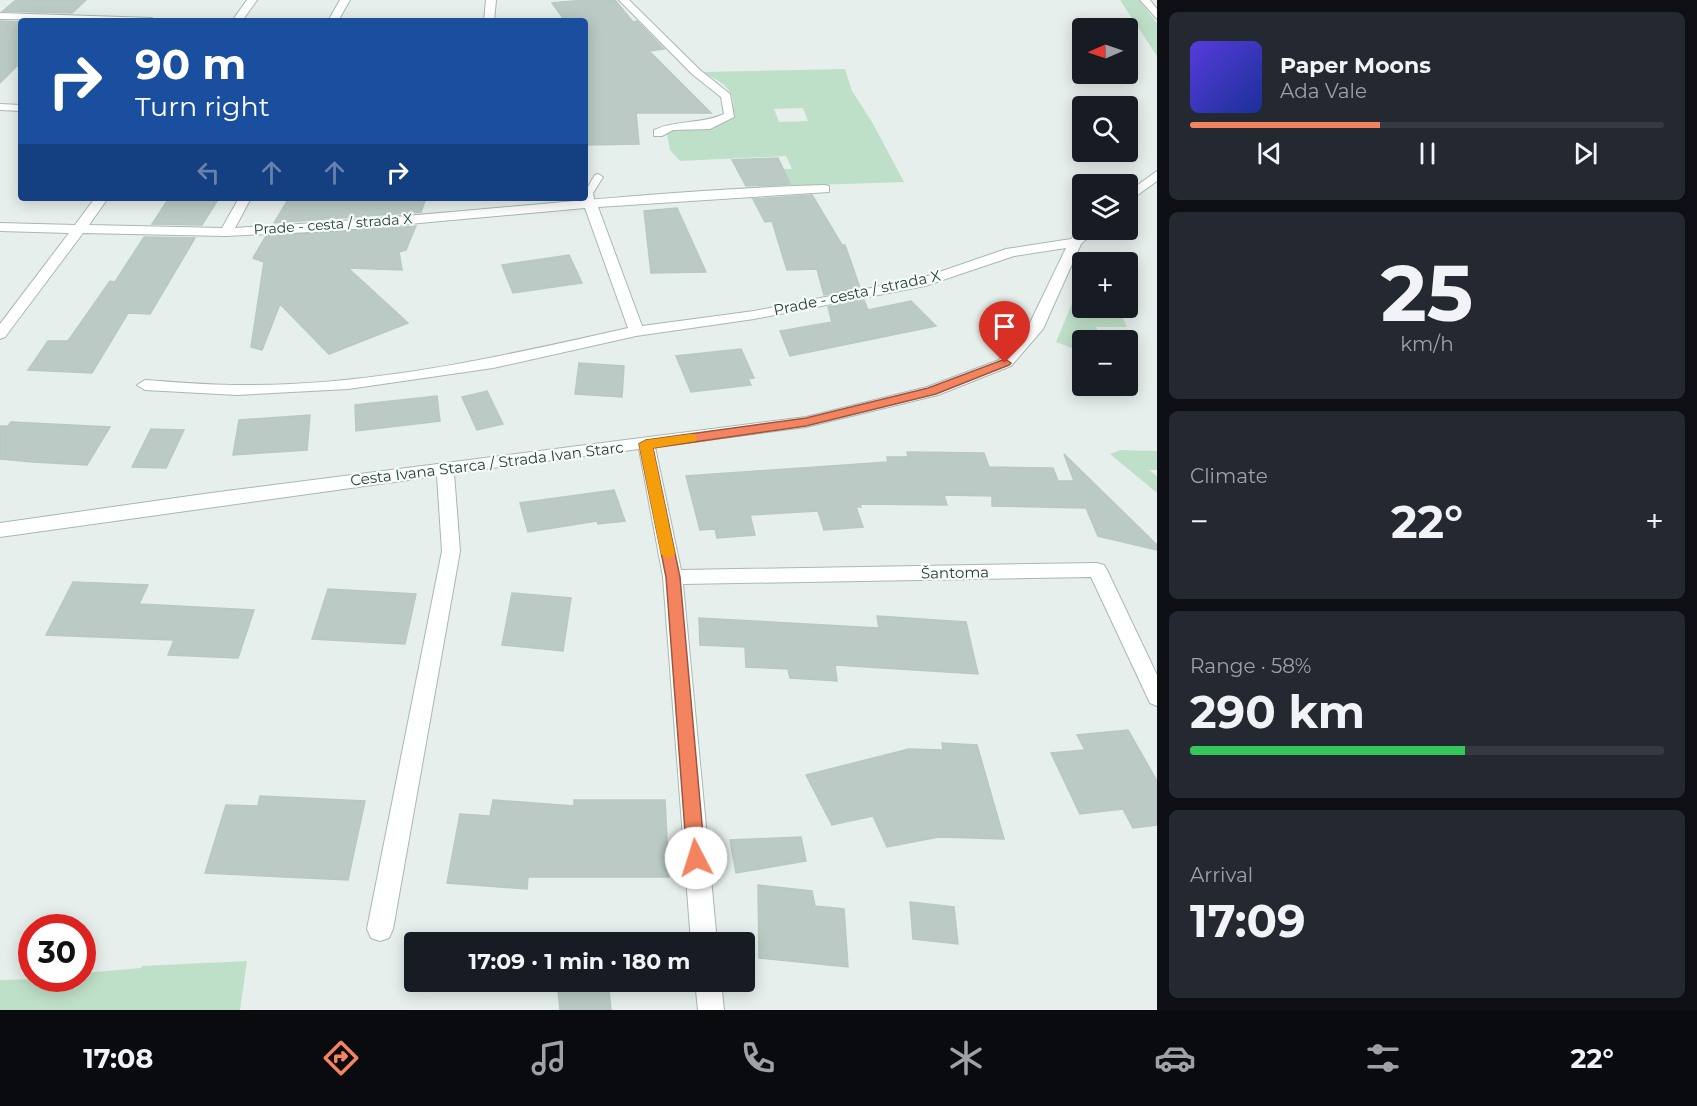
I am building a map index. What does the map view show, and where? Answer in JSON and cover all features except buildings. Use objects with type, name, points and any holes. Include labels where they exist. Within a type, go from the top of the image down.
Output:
[{"type":"street","points":[[239,18],[252,0]]},
{"type":"street","points":[[335,18],[345,0]]},
{"type":"street","points":[[489,18],[491,0]]},
{"type":"street","points":[[624,0],[696,72],[726,96],[730,115],[710,125],[671,128],[658,134]]},
{"type":"street","points":[[1145,0],[1157,16]]},
{"type":"street","points":[[0,16],[61,18]]},
{"type":"street","points":[[0,107],[18,108]]},
{"type":"street","points":[[1138,190],[1157,175]]},
{"type":"street","name":"Prade - cesta / strada X","points":[[0,228],[226,232],[332,227],[444,211],[590,204],[751,191],[824,189]]},
{"type":"street","points":[[0,334],[100,201]]},
{"type":"street","points":[[226,232],[244,201]]},
{"type":"street","points":[[590,204],[636,331]]},
{"type":"street","name":"Prade - cesta / strada X","points":[[146,385],[237,390],[348,384],[493,363],[636,331],[754,315],[925,282],[1011,252],[1075,242]]},
{"type":"street","name":"Cesta Ivana Starca / Strada Ivan Starc","points":[[0,530],[806,422],[932,391],[1005,363],[1035,329],[1075,242]]},
{"type":"street","points":[[646,444],[673,577],[703,932]]},
{"type":"street","points":[[380,929],[451,551],[445,470]]},
{"type":"street","name":"Šantoma","points":[[673,577],[1097,570],[1157,697]]},
{"type":"street","points":[[709,992],[711,1010]]},
{"type":"lane","points":[[590,204],[588,193],[598,177]]},
{"type":"green space","points":[[1120,0],[1139,0],[1157,23],[1157,56],[1138,27],[1138,18],[1132,18]]},
{"type":"green space","points":[[845,69],[852,91],[872,122],[904,182],[758,187],[758,183],[770,169],[792,169],[786,156],[680,161],[670,150],[666,128],[699,126],[732,113],[733,98],[730,92],[721,83],[702,72]],"holes":[[[803,108],[808,121],[779,122],[774,109]]]},
{"type":"green space","points":[[1072,303],[1072,318],[1123,318],[1127,327],[1072,330],[1072,348],[1056,342]]},
{"type":"green space","points":[[1120,450],[1157,451],[1157,470],[1149,470],[1157,476],[1157,493],[1110,454]]},
{"type":"green space","points":[[247,961],[240,1010],[0,1010],[0,980],[18,980],[18,992],[96,992],[96,972],[141,968],[142,966]]},
{"type":"slow traffic","points":[[668,554],[646,444],[691,438]]},
{"type":"route","points":[[696,858],[673,577],[646,444],[806,422],[932,391],[1005,363]]}]
